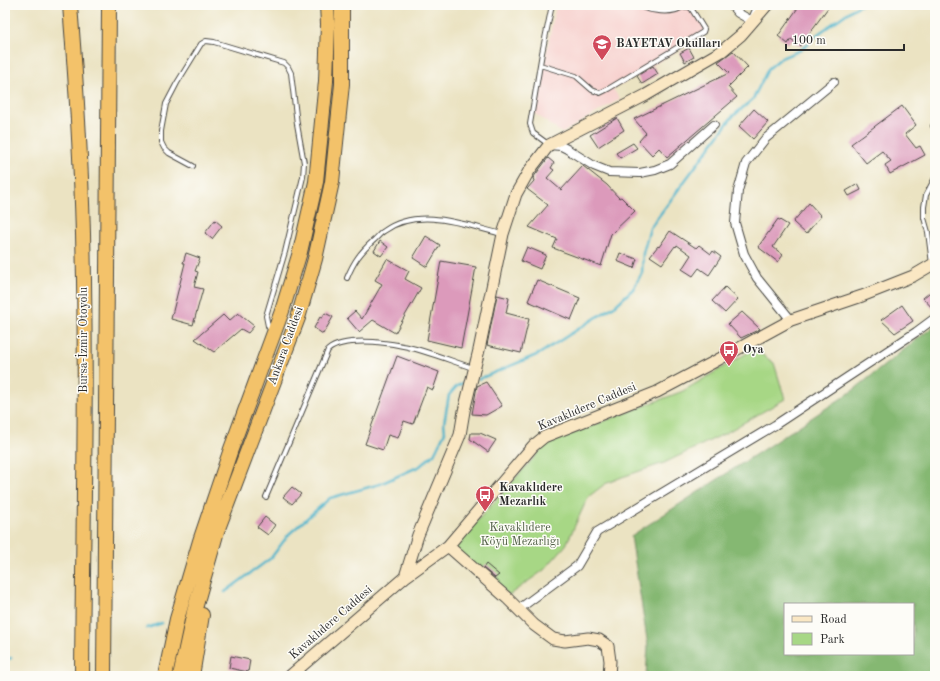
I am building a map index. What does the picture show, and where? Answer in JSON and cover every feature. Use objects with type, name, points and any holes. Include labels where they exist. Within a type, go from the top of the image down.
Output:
[{"type":"highway","name":"Bursa-İzmir Otoyolu","points":[[70,5],[83,234],[85,350],[82,676]]},
{"type":"highway","name":"Bursa-İzmir Otoyolu","points":[[104,676],[108,5]]},
{"type":"highway","name":"Ankara Caddesi","points":[[165,676],[177,619],[200,541],[273,335],[300,252],[316,182],[326,81],[328,24],[327,5]]},
{"type":"highway","name":"Ankara Caddesi","points":[[180,676],[194,612],[217,531],[298,318],[315,259],[332,182],[342,84],[342,5]]},
{"type":"highway","points":[[192,676],[217,531]]},
{"type":"street","points":[[730,5],[738,13],[752,21]]},
{"type":"street","points":[[752,21],[759,5]]},
{"type":"street","points":[[405,577],[418,535],[460,435],[503,234],[516,194],[529,171],[549,145],[614,112],[722,51],[741,35],[767,5]]},
{"type":"street","points":[[791,320],[757,278],[744,254],[735,223],[738,190],[746,163],[765,139],[834,82]]},
{"type":"street","points":[[549,145],[561,146],[594,166],[609,172],[640,173],[655,170],[670,164],[714,125]]},
{"type":"street","name":"Kavaklıdere Caddesi","points":[[290,676],[405,577],[448,546],[533,446],[544,437],[657,392],[791,320],[862,296],[913,276],[934,263]]},
{"type":"street","points":[[519,609],[577,566],[596,532],[775,425],[935,318]]},
{"type":"street","points":[[448,546],[519,609],[534,625],[553,639],[565,641],[588,638],[599,640],[608,646],[610,661],[609,676]]},
{"type":"lane","points":[[549,145],[533,133],[530,129],[530,124],[552,5]]},
{"type":"lane","points":[[540,64],[576,76],[592,90],[600,92],[615,85],[703,32],[704,29],[688,6],[675,10],[657,11],[638,5]]},
{"type":"lane","points":[[193,166],[169,153],[164,148],[161,142],[160,131],[166,104],[177,82],[201,44],[206,41],[214,42],[284,63],[291,73],[297,124],[304,163],[304,177],[285,252],[266,316],[268,326],[273,335]]},
{"type":"lane","points":[[934,263],[924,218],[924,207],[926,195],[935,178]]},
{"type":"lane","points":[[347,278],[353,263],[365,248],[385,230],[404,221],[424,218],[439,218],[503,234]]},
{"type":"lane","points":[[266,497],[328,350],[332,347],[346,342],[379,343],[403,346],[474,369]]},
{"type":"shaded area","name":"BAYETAV Okulları","points":[[556,5],[692,5],[707,29],[705,34],[613,89],[620,99],[562,133],[534,113]]},
{"type":"green space","points":[[935,325],[935,676],[646,676],[648,646],[631,536],[851,392]]},
{"type":"green space","name":"Kavaklıdere Köyü Mezarlığı","points":[[754,349],[774,363],[785,399],[724,434],[664,463],[605,484],[588,497],[566,545],[544,570],[509,595],[453,548],[547,443],[683,391]]},
{"type":"building","points":[[800,5],[830,5],[800,46],[791,39],[788,44],[778,36]]},
{"type":"building","points":[[689,48],[694,57],[685,62],[680,53]]},
{"type":"building","points":[[733,51],[748,67],[728,87],[737,97],[667,157],[659,148],[652,155],[639,141],[646,133],[634,119],[729,73],[718,62]]},
{"type":"building","points":[[653,66],[658,74],[642,84],[637,76]]},
{"type":"building","points":[[902,106],[916,125],[905,134],[916,148],[920,146],[925,155],[890,174],[885,165],[891,161],[882,151],[866,163],[851,144]]},
{"type":"building","points":[[754,109],[768,122],[753,139],[739,126]]},
{"type":"building","points":[[617,118],[624,130],[598,147],[590,135]]},
{"type":"building","points":[[633,143],[637,148],[620,158],[616,153]]},
{"type":"building","points":[[548,158],[554,163],[551,168],[554,170],[547,178],[561,190],[583,166],[607,185],[619,198],[621,197],[635,211],[611,234],[601,266],[553,248],[557,239],[529,227],[548,205],[527,189],[534,181],[533,178]]},
{"type":"building","points":[[858,184],[861,190],[849,196],[846,191]]},
{"type":"building","points":[[809,203],[821,216],[806,234],[793,222]]},
{"type":"building","points":[[778,219],[788,225],[773,247],[783,255],[778,262],[758,247]]},
{"type":"building","points":[[215,220],[222,226],[212,239],[205,233]]},
{"type":"building","points":[[670,231],[696,248],[699,245],[711,254],[713,251],[721,257],[709,275],[699,268],[693,276],[682,269],[691,255],[677,245],[662,264],[650,256],[658,246],[659,247]]},
{"type":"building","points":[[426,236],[440,245],[427,267],[413,258]]},
{"type":"building","points":[[380,241],[388,247],[381,256],[374,251]]},
{"type":"building","points":[[527,247],[546,255],[540,269],[521,261]]},
{"type":"building","points":[[186,253],[200,258],[195,271],[198,272],[194,287],[203,289],[193,325],[171,319],[185,263],[183,263]]},
{"type":"building","points":[[620,253],[637,259],[634,268],[617,261]]},
{"type":"building","points":[[387,259],[409,271],[405,279],[421,288],[395,333],[373,320],[359,332],[347,318],[355,311],[362,319],[382,284],[375,280]]},
{"type":"building","points":[[441,261],[476,267],[461,348],[427,340]]},
{"type":"building","points":[[537,280],[580,298],[571,320],[528,301]]},
{"type":"building","points":[[725,287],[738,299],[725,313],[712,301]]},
{"type":"building","points":[[935,288],[935,311],[923,298]]},
{"type":"building","points":[[497,295],[509,298],[506,313],[529,319],[521,353],[487,345]]},
{"type":"building","points":[[902,305],[913,321],[895,333],[881,320]]},
{"type":"building","points":[[742,312],[760,329],[741,338],[728,324]]},
{"type":"building","points":[[238,313],[254,326],[248,333],[241,329],[214,352],[195,339],[223,315],[229,321]]},
{"type":"building","points":[[325,313],[333,317],[323,334],[314,328],[320,317],[322,318]]},
{"type":"building","points":[[397,356],[439,372],[433,390],[427,387],[413,424],[404,421],[398,438],[388,435],[383,450],[365,444]]},
{"type":"building","points":[[486,382],[502,406],[486,415],[472,414],[477,386]]},
{"type":"building","points":[[471,433],[480,433],[496,440],[488,452],[470,439]]},
{"type":"building","points":[[292,487],[301,494],[292,504],[283,497]]},
{"type":"building","points":[[265,517],[275,525],[268,535],[257,527]]},
{"type":"building","points":[[486,564],[499,575],[495,578],[483,568]]},
{"type":"building","points":[[231,656],[250,660],[248,672],[229,668]]},
{"type":"waterway","points":[[479,379],[539,354],[616,305],[633,289],[642,273],[643,253],[650,228],[732,117],[753,99],[768,69],[781,58],[801,50],[818,34],[861,5]]},
{"type":"waterway","points":[[225,592],[271,558],[289,534],[330,498],[380,484],[420,466],[434,454],[445,432],[444,423],[449,395],[457,386],[467,381]]},
{"type":"waterway","points":[[147,628],[162,623]]},
{"type":"waterway","points":[[5,660],[11,658]]},
{"type":"place","name":"BAYETAV Okulları","points":[[602,61]]},
{"type":"place","name":"Oya","points":[[729,367]]},
{"type":"place","name":"Kavaklıdere Mezarlık","points":[[485,512]]}]
